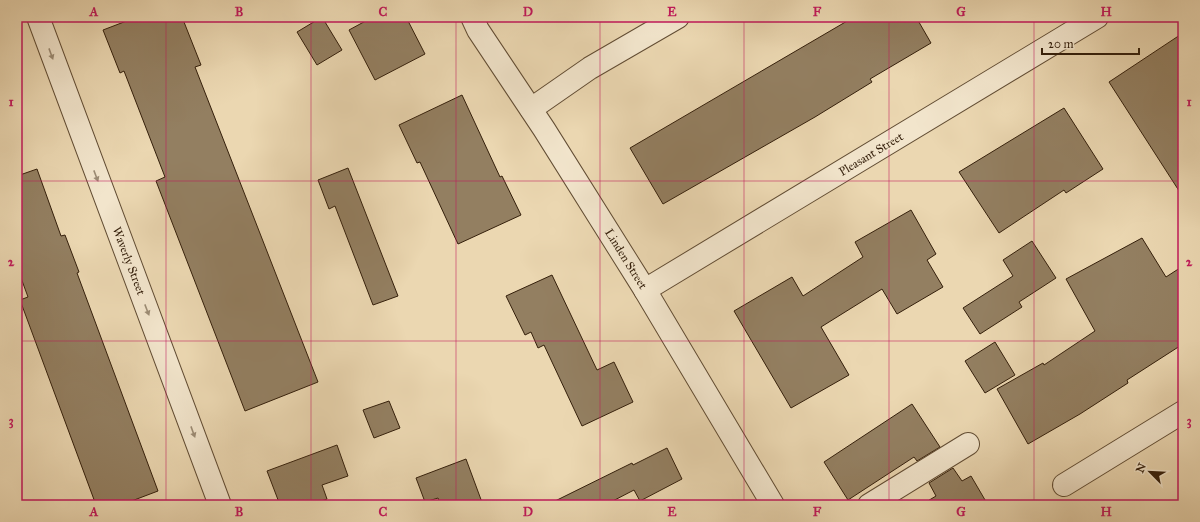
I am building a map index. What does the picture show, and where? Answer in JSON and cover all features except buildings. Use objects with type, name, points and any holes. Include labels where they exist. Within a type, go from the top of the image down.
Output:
[{"type":"street","name":"Waverly Street","points":[[38,17],[220,505]]},
{"type":"street","name":"Linden Street","points":[[472,17],[478,30],[531,109],[645,290],[773,505]]},
{"type":"street","points":[[531,109],[590,68],[678,17]]},
{"type":"street","name":"Pleasant Street","points":[[645,290],[1084,21]]},
{"type":"street","points":[[1064,485],[1183,412]]},
{"type":"street","points":[[869,505],[968,444]]}]
